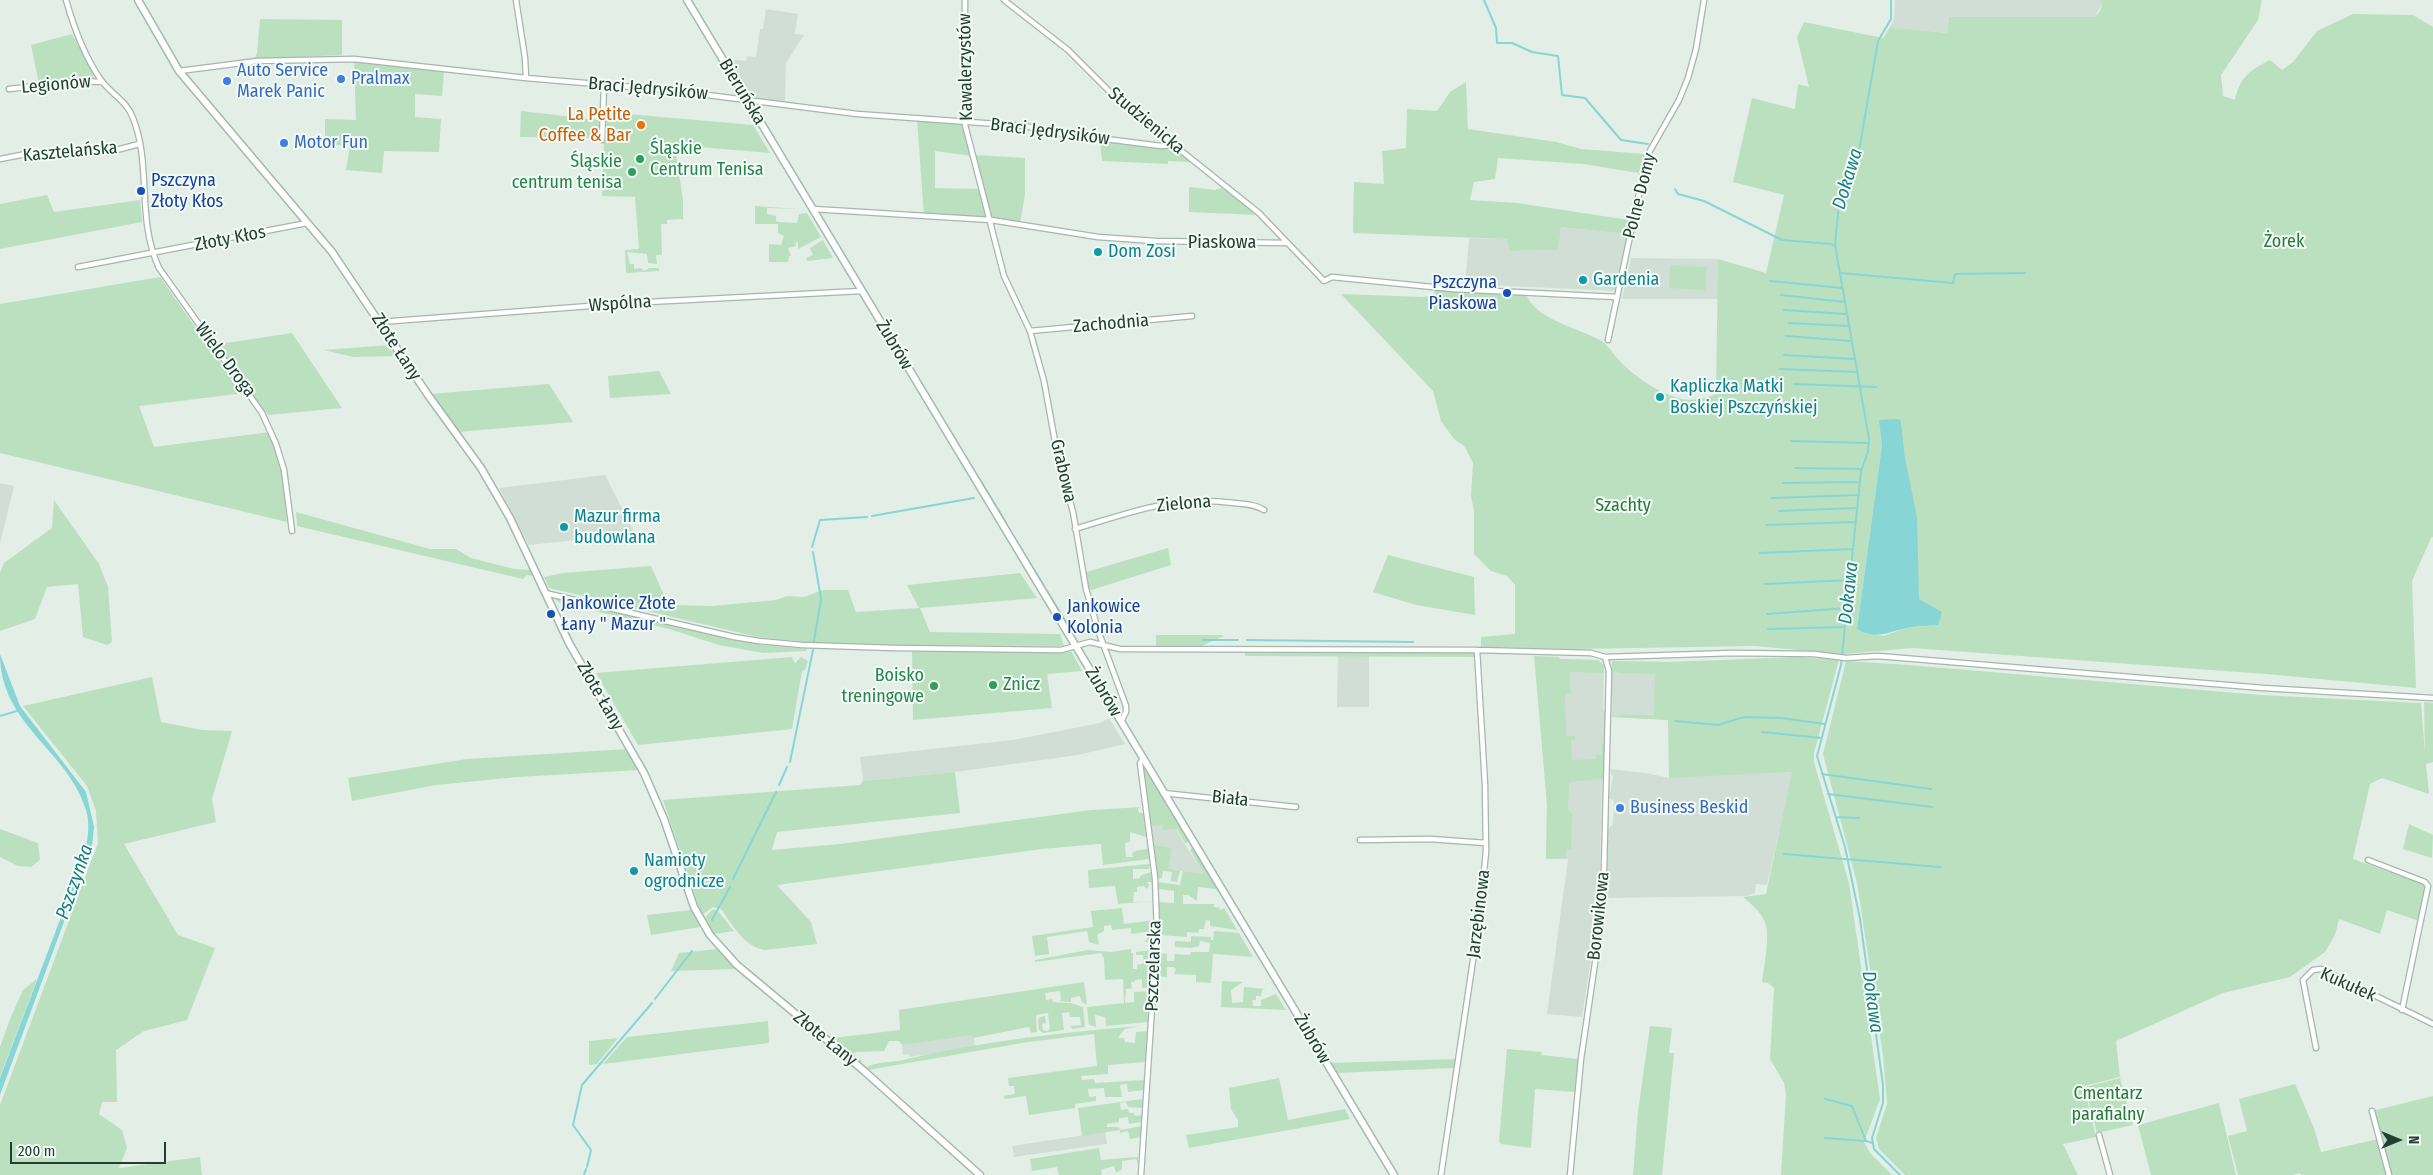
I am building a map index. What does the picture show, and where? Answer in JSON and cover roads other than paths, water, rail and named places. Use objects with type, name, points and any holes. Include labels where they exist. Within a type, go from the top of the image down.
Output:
[{"type":"street","name":"Wielo Droga","points":[[66,0],[80,42],[102,82],[118,96],[133,116],[139,144],[146,226],[152,254],[158,268],[262,412],[274,438],[284,470],[292,531]]},
{"type":"street","name":"Złote Łany","points":[[139,0],[179,71],[332,252],[428,395],[482,468],[508,513],[569,643],[646,777],[664,819],[694,907],[710,935],[737,965],[863,1070],[980,1175]]},
{"type":"street","points":[[516,0],[525,58],[526,78]]},
{"type":"street","name":"Bieruńska","points":[[687,0],[812,209]]},
{"type":"street","name":"Kawalerzystów","points":[[965,0],[964,122],[991,220]]},
{"type":"street","name":"Studzienicka","points":[[1004,0],[1068,50],[1119,101],[1221,185],[1259,213],[1287,243]]},
{"type":"street","name":"Polne Domy","points":[[1608,340],[1647,156],[1679,100],[1688,78],[1696,50],[1704,0]]},
{"type":"street","name":"Braci Jędrysików","points":[[179,71],[257,61],[354,59],[746,99],[857,114],[1025,126],[1051,132],[1152,145],[1175,146]]},
{"type":"street","name":"Legionów","points":[[9,89],[79,81],[102,82]]},
{"type":"street","points":[[602,140],[604,85]]},
{"type":"street","name":"Kasztelańska","points":[[0,159],[31,153],[84,154],[112,151],[139,144]]},
{"type":"street","name":"Piaskowa","points":[[812,209],[991,220],[1098,237],[1183,243],[1287,243]]},
{"type":"street","name":"Żubrów","points":[[812,209],[1394,1175]]},
{"type":"street","name":"Grabowa","points":[[991,220],[1004,276],[1030,331],[1044,381],[1058,458],[1073,512],[1088,597],[1099,634],[1106,647],[1126,706],[1126,712],[1121,722]]},
{"type":"street","name":"Złoty Kłos","points":[[78,267],[307,223]]},
{"type":"street","points":[[1287,243],[1324,281],[1332,277],[1453,289],[1616,297]]},
{"type":"street","name":"Wspólna","points":[[380,322],[629,304],[861,291]]},
{"type":"street","name":"Zachodnia","points":[[1030,331],[1192,316]]},
{"type":"street","name":"Zielona","points":[[1075,529],[1158,504],[1179,501],[1218,501],[1248,504],[1264,510]]},
{"type":"street","points":[[545,593],[734,637],[802,645],[1061,650],[1090,642],[1120,650],[1477,650],[1591,653],[1605,657],[1733,653],[1814,654],[1846,658],[1878,656],[2263,688],[2433,698]]},
{"type":"street","name":"Jarzębinowa","points":[[1441,1175],[1479,920],[1486,843],[1485,786],[1477,650]]},
{"type":"street","name":"Borowikowa","points":[[1570,1175],[1581,1058],[1603,908],[1610,671],[1605,657]]},
{"type":"street","name":"Pszczelarska","points":[[1140,1175],[1157,932],[1155,878],[1140,763],[1143,759]]},
{"type":"street","name":"Biała","points":[[1163,793],[1296,807]]},
{"type":"street","points":[[1360,840],[1430,839],[1486,843]]},
{"type":"street","points":[[2368,860],[2425,882],[2428,886],[2402,1010]]},
{"type":"street","name":"Kukułek","points":[[2316,1048],[2303,980],[2313,970],[2321,969],[2433,1024]]},
{"type":"street","points":[[2372,1111],[2389,1175]]},
{"type":"street","points":[[2099,1135],[2110,1175]]},
{"type":"water","points":[[1898,419],[1901,421],[1905,458],[1917,517],[1919,599],[1942,612],[1938,625],[1911,627],[1876,635],[1857,629],[1882,445],[1879,420]]},
{"type":"water","name":"Pszczynka","points":[[0,654],[20,706],[86,792],[94,827],[92,846],[0,1095],[0,1078],[83,859],[88,829],[86,810],[77,789],[65,770],[22,719],[11,700],[3,679]]},
{"type":"waterway","points":[[1484,0],[1496,28],[1497,43],[1512,43],[1532,52],[1558,56],[1562,95],[1585,98],[1621,140],[1648,144]]},
{"type":"waterway","name":"Dokawa","points":[[1891,0],[1891,19],[1878,41],[1858,157],[1839,203],[1835,245],[1869,439],[1868,452],[1861,471],[1841,665],[1817,756],[1845,847],[1860,919],[1883,1085],[1883,1103],[1872,1138],[1874,1149],[1900,1175]]},
{"type":"waterway","points":[[1675,189],[1678,194],[1704,201],[1782,240],[1831,244],[1836,247]]},
{"type":"waterway","points":[[1840,273],[1953,283],[1955,274],[2025,273]]},
{"type":"waterway","points":[[1770,281],[1842,288]]},
{"type":"waterway","points":[[1781,295],[1845,302]]},
{"type":"waterway","points":[[1784,310],[1846,314]]},
{"type":"waterway","points":[[1789,323],[1849,326]]},
{"type":"waterway","points":[[1786,336],[1851,341]]},
{"type":"waterway","points":[[1784,355],[1854,359]]},
{"type":"waterway","points":[[1780,369],[1857,372]]},
{"type":"waterway","points":[[1794,384],[1876,387]]},
{"type":"waterway","points":[[953,435],[959,446]]},
{"type":"waterway","points":[[1791,441],[1868,443]]},
{"type":"waterway","points":[[964,455],[969,462]]},
{"type":"waterway","points":[[970,464],[975,472]]},
{"type":"waterway","points":[[1795,468],[1862,469]]},
{"type":"waterway","points":[[980,480],[996,506]]},
{"type":"waterway","points":[[1783,483],[1860,482]]},
{"type":"waterway","points":[[1772,498],[1859,495]]},
{"type":"waterway","points":[[872,516],[974,498]]},
{"type":"waterway","points":[[1779,511],[1856,508]]},
{"type":"waterway","points":[[998,509],[1007,525]]},
{"type":"waterway","points":[[812,547],[820,520],[867,517]]},
{"type":"waterway","points":[[1766,525],[1856,522]]},
{"type":"waterway","points":[[1012,534],[1044,586]]},
{"type":"waterway","points":[[1760,553],[1853,549]]},
{"type":"waterway","points":[[813,552],[821,599],[814,641]]},
{"type":"waterway","points":[[1765,584],[1850,580]]},
{"type":"waterway","points":[[1047,591],[1073,634]]},
{"type":"waterway","points":[[1767,614],[1847,608]]},
{"type":"waterway","points":[[1768,629],[1845,627]]},
{"type":"waterway","points":[[1203,640],[1238,640]]},
{"type":"waterway","points":[[1247,640],[1413,642]]},
{"type":"waterway","points":[[790,762],[813,650]]},
{"type":"waterway","points":[[0,716],[17,711]]},
{"type":"waterway","points":[[1675,721],[1718,725],[1744,717],[1781,718],[1825,724]]},
{"type":"waterway","points":[[1762,732],[1822,738]]},
{"type":"waterway","points":[[779,785],[787,767]]},
{"type":"waterway","points":[[1822,774],[1931,789]]},
{"type":"waterway","points":[[733,879],[776,792]]},
{"type":"waterway","points":[[1828,794],[1932,807]]},
{"type":"waterway","points":[[1836,817],[1859,818]]},
{"type":"waterway","points":[[1784,854],[1940,867]]},
{"type":"waterway","points":[[712,920],[730,887]]},
{"type":"waterway","points":[[655,999],[692,951]]},
{"type":"waterway","points":[[587,1167],[591,1150],[573,1125],[582,1085],[652,1003]]},
{"type":"waterway","points":[[1825,1099],[1852,1106],[1866,1141],[1873,1143]]},
{"type":"waterway","points":[[1825,1138],[1865,1141]]},
{"type":"waterway","points":[[584,1175],[586,1169]]},
{"type":"place","name":"Pralmax","points":[[341,79]]},
{"type":"place","name":"Auto Service Marek Panic","points":[[227,81]]},
{"type":"place","name":"La Petite Coffee & Bar","points":[[641,125]]},
{"type":"place","name":"Motor Fun","points":[[284,143]]},
{"type":"place","name":"Śląskie Centrum Tenisa","points":[[640,159]]},
{"type":"place","name":"Śląskie centrum tenisa","points":[[632,172]]},
{"type":"place","name":"Pszczyna Złoty Kłos","points":[[141,191]]},
{"type":"place","name":"Dom Zosi","points":[[1098,252]]},
{"type":"place","name":"Gardenia","points":[[1583,280]]},
{"type":"place","name":"Pszczyna Piaskowa","points":[[1507,293]]},
{"type":"place","name":"Kapliczka Matki Boskiej Pszczyńskiej","points":[[1660,397]]},
{"type":"place","name":"Mazur firma budowlana","points":[[564,527]]},
{"type":"place","name":"Jankowice Złote Łany \" Mazur \"","points":[[551,614]]},
{"type":"place","name":"Jankowice Kolonia","points":[[1057,617]]},
{"type":"place","name":"Znicz","points":[[993,685]]},
{"type":"place","name":"Boisko treningowe","points":[[934,686]]},
{"type":"place","name":"Business Beskid","points":[[1620,808]]},
{"type":"place","name":"Namioty ogrodnicze","points":[[634,871]]},
{"type":"park label","name":"Żorek","points":[[2284,242]]},
{"type":"park label","name":"Szachty","points":[[1623,506]]},
{"type":"park label","name":"Cmentarz parafialny","points":[[2108,1104]]}]
